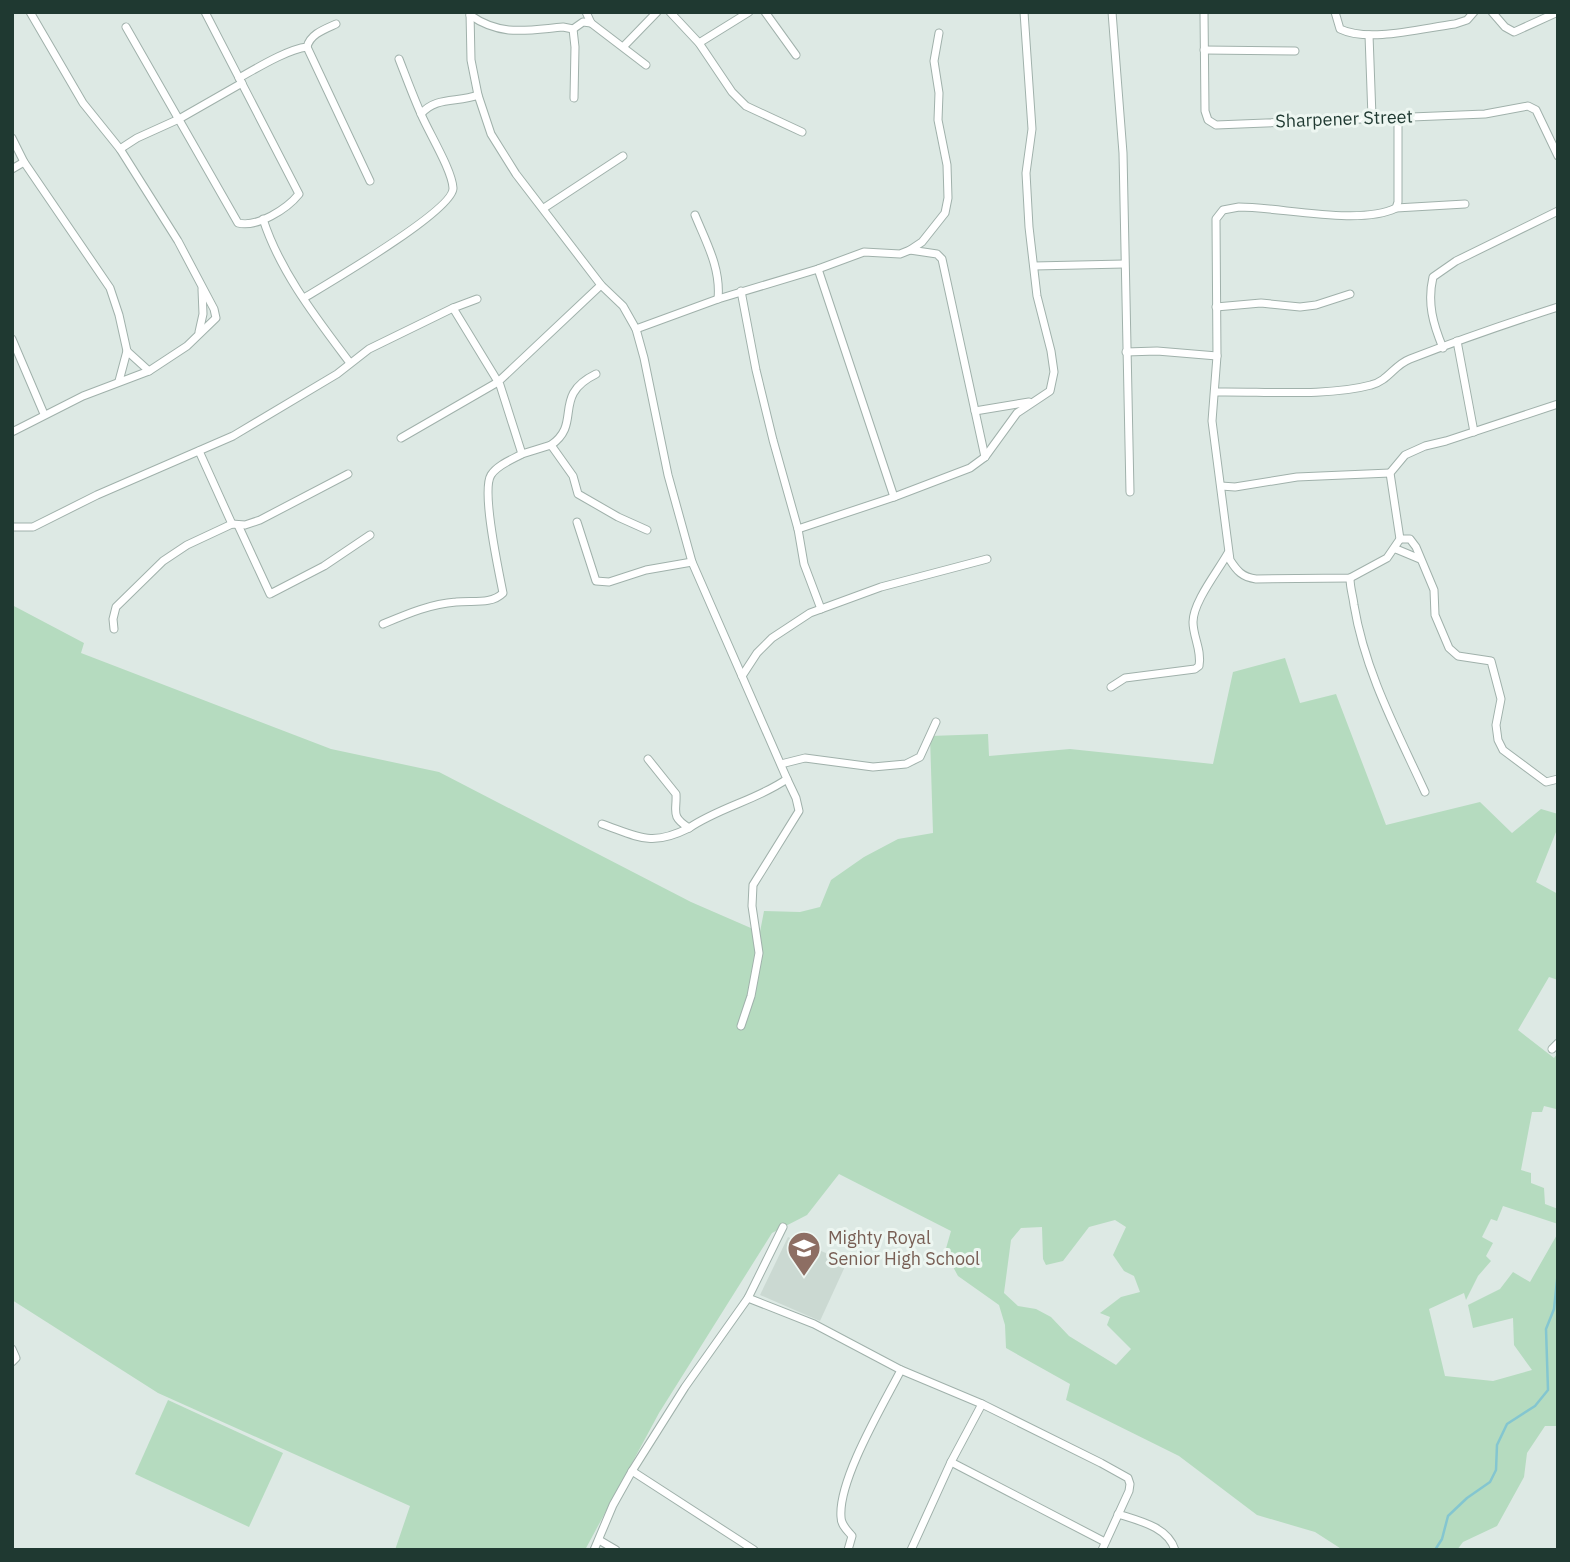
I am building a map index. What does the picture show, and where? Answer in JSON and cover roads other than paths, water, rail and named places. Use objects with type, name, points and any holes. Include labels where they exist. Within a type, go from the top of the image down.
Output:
[{"type":"street","points":[[12,432],[44,414],[149,372],[195,339],[216,318],[214,309],[178,241],[120,149],[83,103],[30,12]]},
{"type":"street","points":[[126,27],[238,223],[253,223],[292,202],[299,194],[205,12]]},
{"type":"street","points":[[586,12],[591,23]]},
{"type":"street","points":[[624,46],[657,12]]},
{"type":"street","points":[[670,12],[699,43],[732,92],[746,106],[802,132]]},
{"type":"street","points":[[699,43],[749,12]]},
{"type":"street","points":[[765,12],[796,55]]},
{"type":"street","points":[[975,411],[1031,402],[1043,397],[1050,391],[1054,372],[1037,296],[1029,227],[1026,173],[1032,129],[1024,12]]},
{"type":"street","points":[[1112,12],[1122,153],[1129,492]]},
{"type":"street","name":"Sharpener Street","points":[[1204,12],[1206,111],[1208,120],[1216,125],[1485,114],[1522,106],[1533,107],[1558,156]]},
{"type":"street","points":[[1335,12],[1340,29],[1369,35],[1455,24],[1467,20],[1474,12]]},
{"type":"street","points":[[1492,12],[1505,27],[1514,32],[1558,12]]},
{"type":"street","points":[[470,14],[484,25],[500,30],[563,27],[573,29],[583,22],[591,23],[646,65]]},
{"type":"street","points":[[470,14],[471,60],[478,95],[491,134],[516,174],[601,285],[623,306],[636,330],[668,475],[692,562],[796,798],[799,811],[753,885],[752,906],[759,953],[751,996],[741,1026]]},
{"type":"street","points":[[336,24],[308,41],[307,47],[370,181]]},
{"type":"street","points":[[573,29],[574,98]]},
{"type":"street","points":[[636,330],[732,294],[818,269],[864,252],[900,254],[922,242],[945,213],[948,198],[947,165],[937,120],[939,93],[934,61],[939,33]]},
{"type":"street","points":[[1369,35],[1372,117]]},
{"type":"street","points":[[120,149],[137,138],[179,119],[297,48],[307,47]]},
{"type":"street","points":[[1205,50],[1295,51]]},
{"type":"street","points":[[304,298],[426,219],[452,196],[450,175],[399,59]]},
{"type":"street","points":[[421,114],[426,108],[444,100],[462,100],[478,95]]},
{"type":"street","points":[[1396,208],[1398,117]]},
{"type":"street","points":[[12,138],[24,162],[110,288],[120,315],[127,351],[119,382]]},
{"type":"street","points":[[544,208],[623,156]]},
{"type":"street","points":[[12,169],[24,162]]},
{"type":"street","points":[[1390,473],[1401,539],[1387,558],[1350,578],[1294,580],[1246,577],[1237,571],[1228,552],[1214,439],[1217,356],[1216,219],[1223,210],[1238,207],[1353,215],[1396,208],[1465,204]]},
{"type":"street","points":[[1443,348],[1433,324],[1429,293],[1433,277],[1456,261],[1558,211]]},
{"type":"street","points":[[695,215],[720,282],[732,294]]},
{"type":"street","points":[[262,219],[283,265],[350,363]]},
{"type":"street","points":[[910,250],[937,254],[942,259],[985,457]]},
{"type":"street","points":[[1034,266],[1124,264]]},
{"type":"street","points":[[818,269],[894,497]]},
{"type":"street","points":[[718,299],[720,282]]},
{"type":"street","points":[[195,339],[202,324],[202,285]]},
{"type":"street","points":[[401,438],[498,382],[601,285]]},
{"type":"street","points":[[741,291],[756,370],[804,564],[821,610]]},
{"type":"street","points":[[1216,307],[1261,303],[1300,307],[1350,294]]},
{"type":"street","points":[[12,527],[33,527],[97,495],[233,436],[274,414],[369,349],[477,299]]},
{"type":"street","points":[[1214,391],[1338,391],[1368,386],[1383,382],[1407,360],[1558,307]]},
{"type":"street","points":[[453,308],[498,382],[522,454]]},
{"type":"street","points":[[12,339],[44,414]]},
{"type":"street","points":[[1457,341],[1474,432]]},
{"type":"street","points":[[127,351],[149,372]]},
{"type":"street","points":[[1126,352],[1157,351],[1217,356]]},
{"type":"street","points":[[383,624],[436,604],[487,601],[498,598],[503,593],[490,511],[489,477],[522,454],[559,440],[565,431],[570,396],[574,388],[582,380],[596,374]]},
{"type":"street","points":[[797,528],[894,497],[970,468],[985,457],[1017,413],[1031,402]]},
{"type":"street","points":[[1221,486],[1235,487],[1297,477],[1390,473],[1405,455],[1425,446],[1558,404]]},
{"type":"street","points":[[551,445],[573,476],[578,494],[647,530]]},
{"type":"street","points":[[199,451],[270,594],[335,560],[370,535]]},
{"type":"street","points":[[114,629],[116,607],[144,577],[187,545],[235,525],[260,520],[348,474]]},
{"type":"street","points":[[577,522],[596,581],[609,582],[646,570],[692,562]]},
{"type":"street","points":[[1401,539],[1410,539],[1421,559],[1434,590],[1435,615],[1449,648],[1458,656],[1486,658],[1491,661],[1501,699],[1496,725],[1498,740],[1503,750],[1546,782],[1558,779]]},
{"type":"street","points":[[1396,549],[1421,559]]},
{"type":"street","points":[[1111,687],[1125,678],[1199,666],[1193,624],[1195,610],[1228,552]]},
{"type":"street","points":[[742,676],[752,659],[772,638],[803,616],[881,587],[987,559]]},
{"type":"street","points":[[1350,578],[1357,624],[1367,662],[1425,792]]},
{"type":"street","points":[[781,764],[805,758],[873,767],[906,764],[919,757],[936,722]]},
{"type":"street","points":[[648,759],[676,794],[674,814],[689,828]]},
{"type":"street","points":[[602,824],[658,840],[776,787],[787,779]]},
{"type":"street","points":[[593,1550],[632,1471],[685,1387],[748,1298],[783,1227]]},
{"type":"street","points":[[748,1298],[814,1324],[901,1370],[982,1404],[1101,1462],[1128,1478],[1130,1484],[1103,1546],[951,1462]]},
{"type":"street","points":[[12,1349],[16,1358],[12,1362]]},
{"type":"street","points":[[848,1550],[852,1536],[842,1524],[840,1516],[849,1475],[901,1370]]},
{"type":"street","points":[[911,1550],[951,1462],[982,1404]]},
{"type":"street","points":[[632,1471],[754,1550]]},
{"type":"street","points":[[1118,1514],[1161,1531],[1171,1538],[1175,1550]]},
{"type":"street","points":[[599,1539],[616,1550]]},
{"type":"waterway","points":[[1435,1550],[1442,1539],[1448,1516],[1490,1482],[1496,1470],[1497,1445],[1507,1424],[1535,1406],[1548,1390],[1546,1329],[1554,1309],[1558,1271]]},
{"type":"place","name":"Mighty Royal Senior High School","points":[[804,1278]]}]
